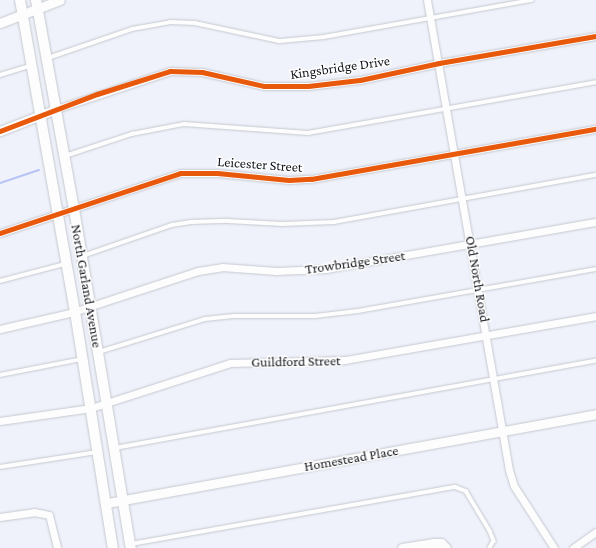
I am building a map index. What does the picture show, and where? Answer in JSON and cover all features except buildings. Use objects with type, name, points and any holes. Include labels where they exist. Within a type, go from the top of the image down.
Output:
[{"type":"main road","name":"North Garland Avenue","points":[[20,0],[39,117],[76,312],[113,548]]},
{"type":"main road","name":"North Garland Avenue","points":[[37,4],[99,352],[130,546]]},
{"type":"street","points":[[0,23],[23,15],[37,4],[60,0]]},
{"type":"street","name":"Old North Road","points":[[427,0],[488,335],[492,380],[514,486],[554,548]]},
{"type":"street","name":"Kingsbridge Drive","points":[[0,131],[39,117],[56,109],[170,71],[202,72],[240,82],[284,87],[360,80],[439,63],[596,36]]},
{"type":"street","name":"Leicester Street","points":[[0,233],[57,215],[180,172],[217,173],[289,180],[311,179],[596,129]]},
{"type":"street","name":"Trowbridge Street","points":[[0,329],[76,312],[163,281],[222,267],[276,271],[326,269],[596,222]]},
{"type":"street","name":"Guildford Street","points":[[0,421],[91,408],[107,404],[170,380],[230,363],[345,360],[596,316]]},
{"type":"street","name":"Homestead Place","points":[[106,503],[596,414]]},
{"type":"street","points":[[0,517],[34,512],[49,515],[57,548]]},
{"type":"street","points":[[573,548],[596,532]]},
{"type":"street","points":[[402,548],[433,543],[441,544],[446,548]]},
{"type":"lane","points":[[47,58],[132,29],[170,22],[195,23],[280,41],[324,37],[532,0]]},
{"type":"lane","points":[[0,75],[31,65]]},
{"type":"lane","points":[[64,157],[132,134],[184,124],[308,133],[596,82]]},
{"type":"lane","points":[[82,256],[159,230],[191,222],[320,223],[596,175]]},
{"type":"lane","points":[[0,281],[66,264]]},
{"type":"lane","points":[[99,352],[205,319],[339,313],[596,269]]},
{"type":"lane","points":[[0,375],[83,359]]},
{"type":"lane","points":[[115,448],[596,361]]},
{"type":"lane","points":[[0,467],[98,452]]},
{"type":"lane","points":[[130,546],[455,487],[466,491],[490,531],[494,542],[490,548]]},
{"type":"waterway","points":[[0,183],[39,170]]},
{"type":"cycle path","points":[[0,131],[97,94],[170,71],[202,72],[264,86],[308,86],[360,80],[439,63],[596,36]]},
{"type":"cycle path","points":[[0,233],[180,173],[217,173],[289,180],[311,179],[596,129]]}]
